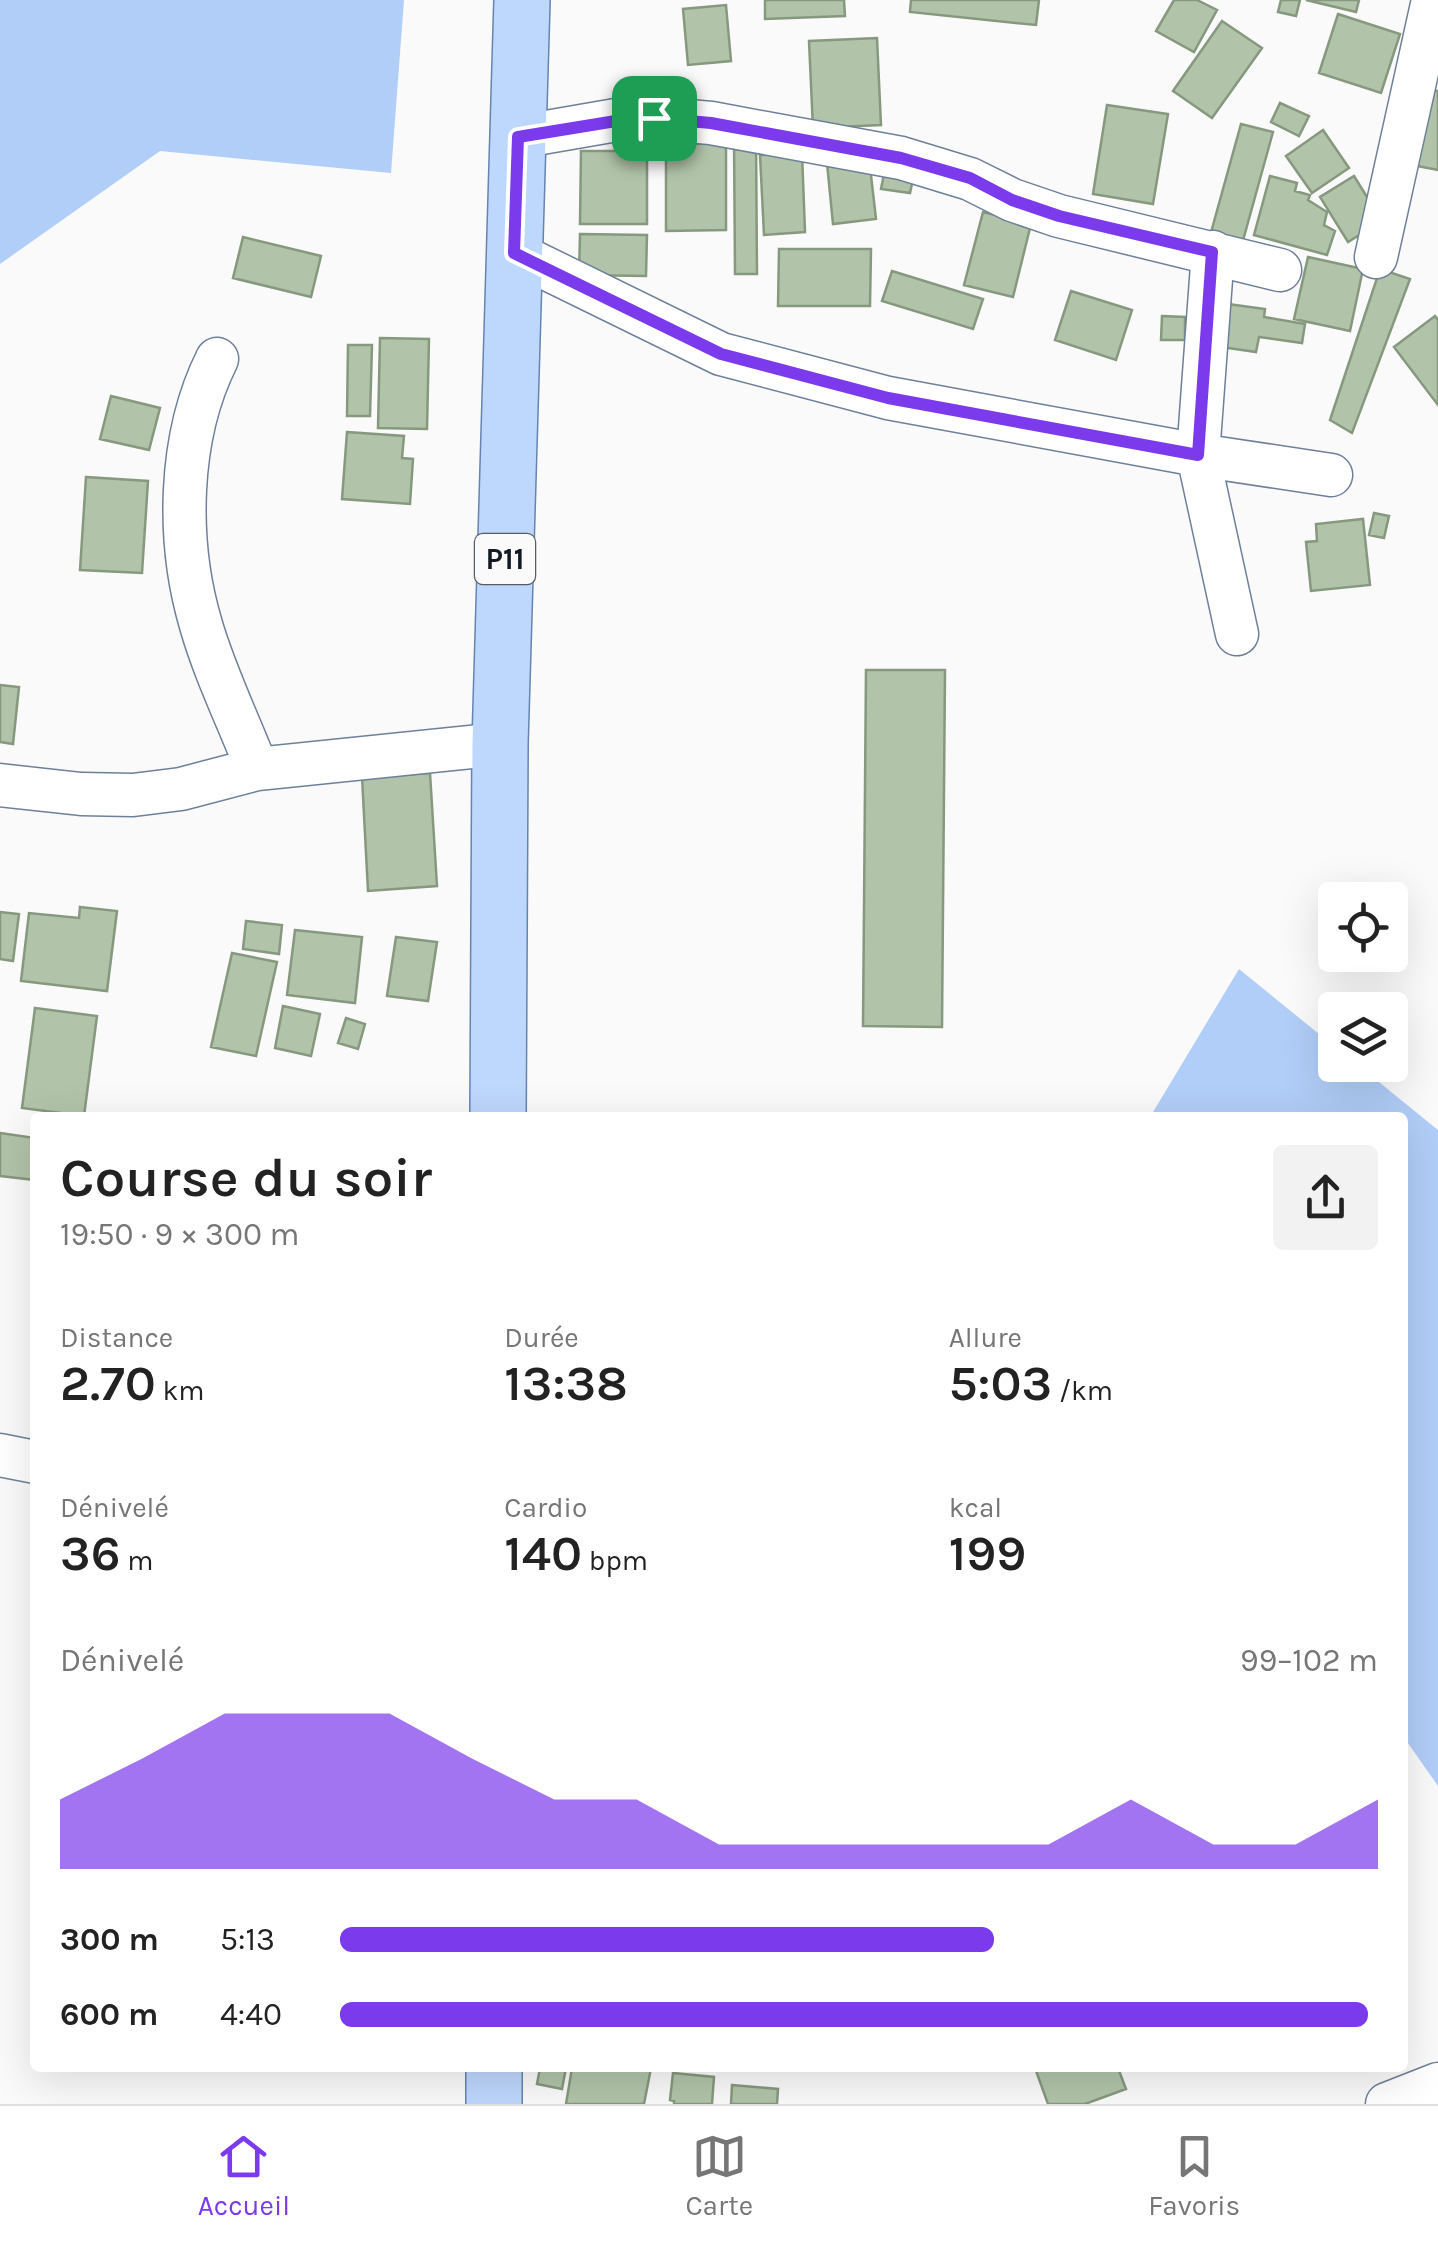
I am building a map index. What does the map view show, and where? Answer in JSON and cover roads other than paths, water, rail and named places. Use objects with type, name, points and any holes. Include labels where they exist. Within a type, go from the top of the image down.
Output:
[{"type":"main road","name":"P11","points":[[498,1112],[500,744],[522,0]]},
{"type":"main road","points":[[494,2072],[494,2104]]},
{"type":"street","points":[[1376,257],[1434,0]]},
{"type":"street","points":[[518,137],[622,120],[654,118],[711,123],[901,158],[970,178],[1012,200],[1059,216],[1280,270]]},
{"type":"street","points":[[1212,252],[1198,455],[1237,634]]},
{"type":"street","points":[[514,253],[721,354],[888,398],[1330,475]]},
{"type":"street","points":[[217,359],[201,390],[190,440],[186,507],[190,576],[201,626],[257,769]]},
{"type":"street","points":[[0,785],[133,795],[181,789],[257,769],[500,744]]},
{"type":"street","points":[[0,1455],[30,1461]]},
{"type":"street","points":[[1387,2104],[1438,2084]]}]
